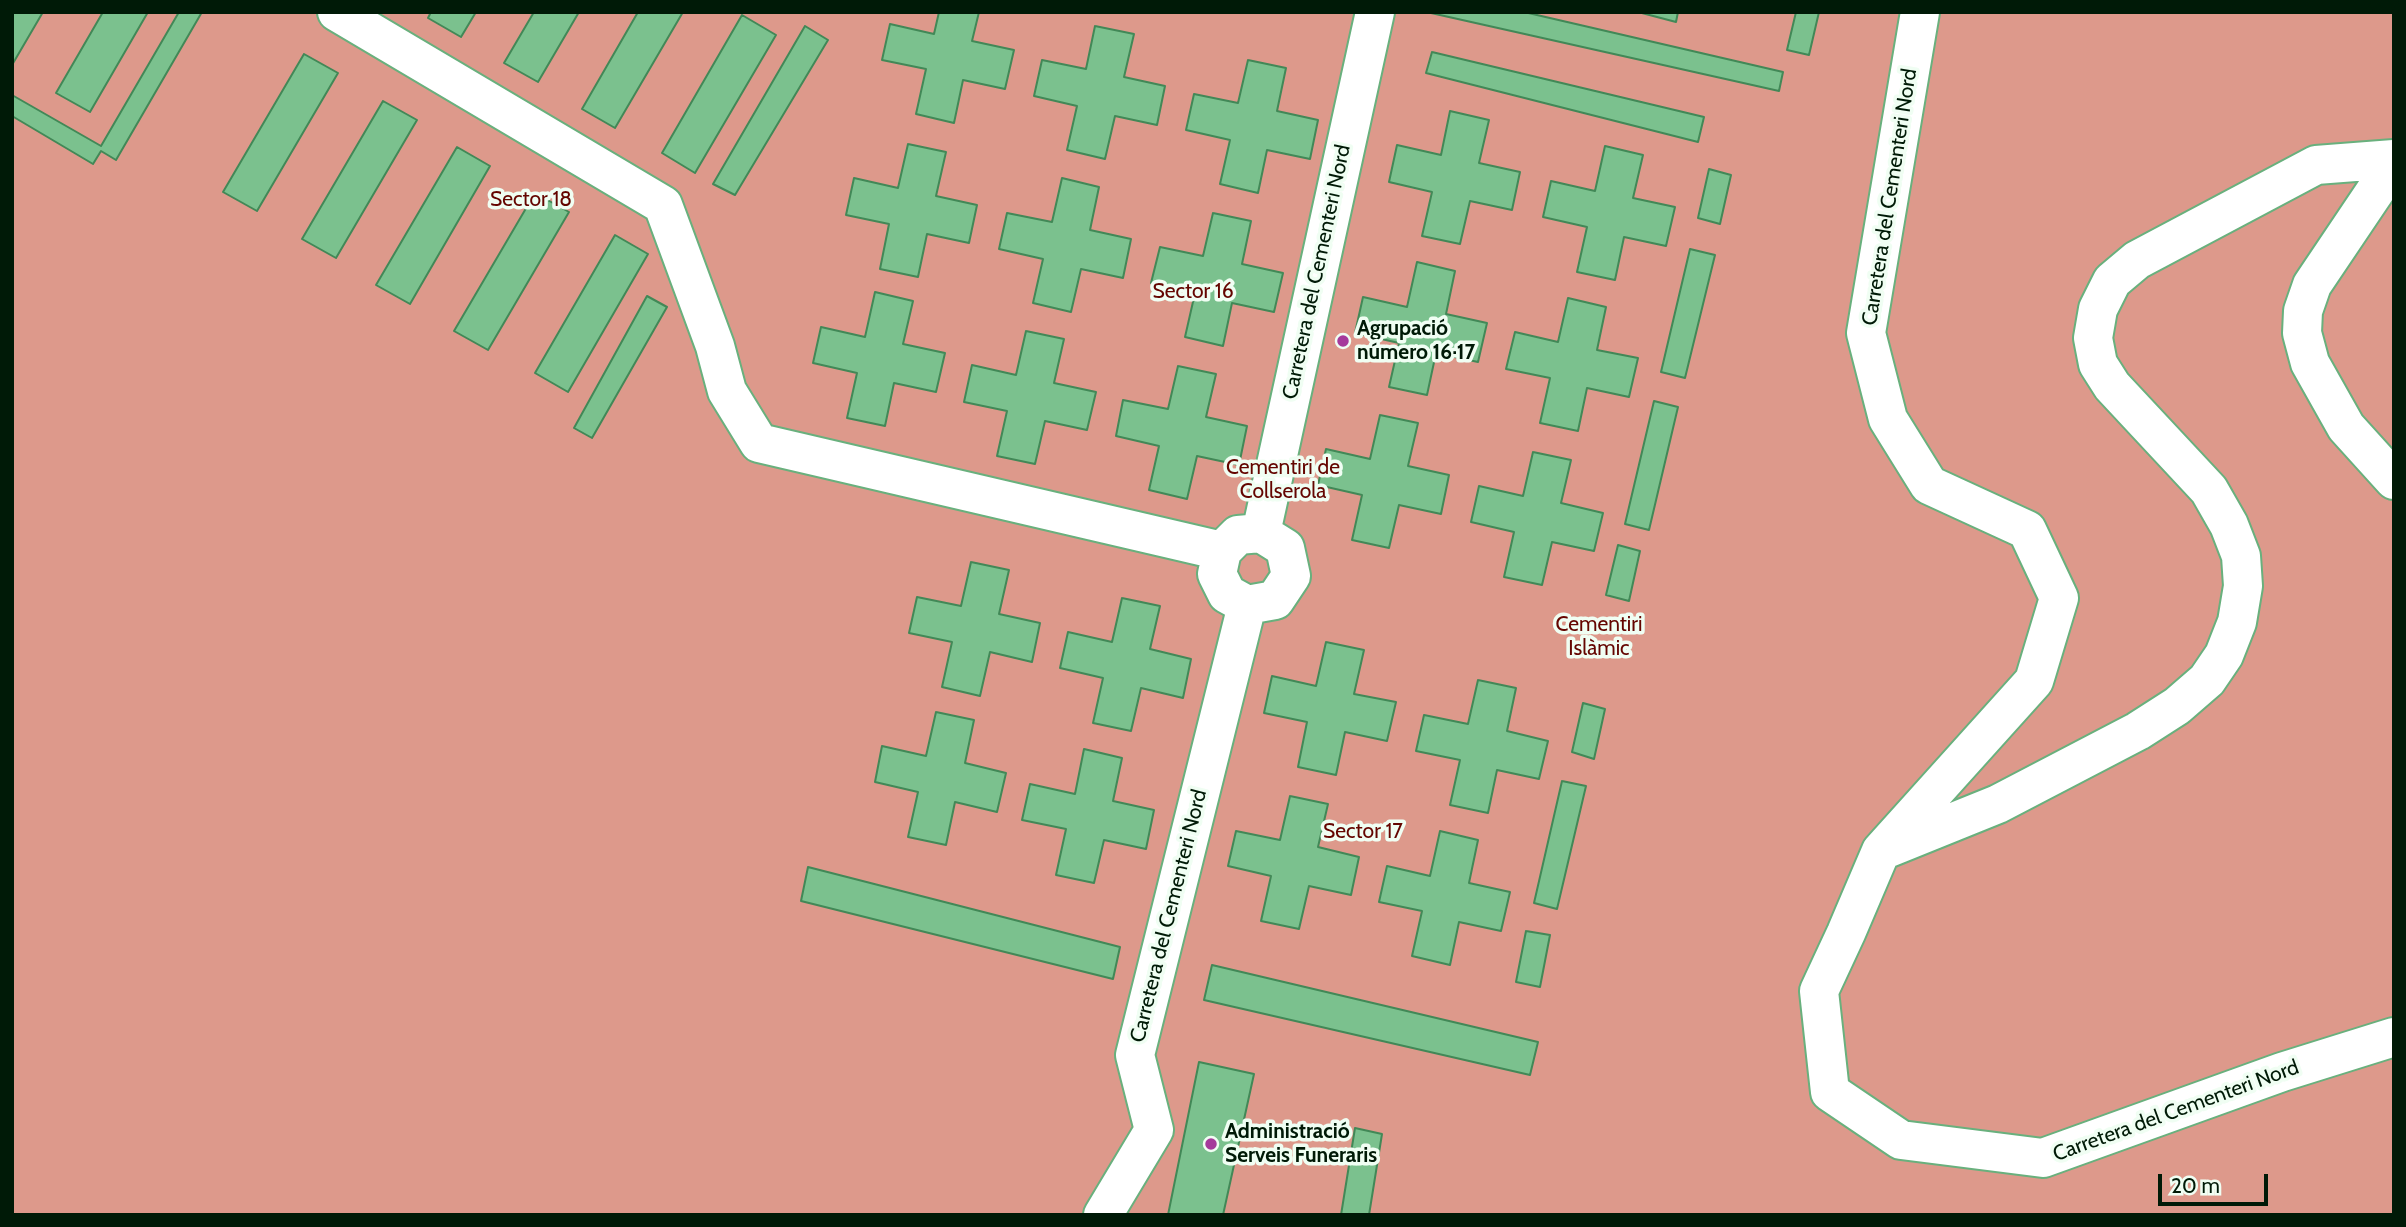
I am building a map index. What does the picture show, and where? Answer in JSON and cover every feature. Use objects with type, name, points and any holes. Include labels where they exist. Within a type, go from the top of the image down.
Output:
[{"type":"street","points":[[337,12],[663,205],[715,346],[727,391],[759,443],[1222,551]]},
{"type":"street","name":"Carretera del Cementeri Nord","points":[[1261,533],[1375,12]]},
{"type":"street","name":"Carretera del Cementeri Nord","points":[[1920,12],[1866,333],[1888,419],[1929,485],[2027,530],[2059,598],[2034,681],[1881,851],[1819,991],[1830,1092],[1901,1140],[2043,1158],[2281,1072],[2394,1037]]},
{"type":"street","points":[[1881,851],[1998,804],[2138,731],[2177,706],[2207,680],[2224,655],[2237,622],[2243,586],[2241,556],[2230,525],[2209,490],[2112,387],[2098,364],[2093,338],[2098,309],[2112,281],[2137,260],[2316,165],[2394,161]]},
{"type":"street","points":[[2394,161],[2312,285],[2303,311],[2302,333],[2310,363],[2346,427],[2394,480]]},
{"type":"street","points":[[1261,533],[1285,548],[1291,576],[1275,600],[1247,605],[1227,594],[1217,573],[1222,551],[1238,535],[1261,533]]},
{"type":"street","name":"Carretera del Cementeri Nord","points":[[1103,1215],[1154,1130],[1135,1055],[1247,605]]},
{"type":"green space","points":[[12,12],[2394,12],[2394,1215],[12,1215]]},
{"type":"building","points":[[12,12],[43,12],[12,65]]},
{"type":"building","points":[[103,12],[148,12],[90,112],[56,93]]},
{"type":"building","points":[[179,12],[202,12],[116,160],[101,151],[93,164],[12,116],[12,95],[101,146]]},
{"type":"building","points":[[431,12],[476,12],[461,37],[428,18]]},
{"type":"building","points":[[534,12],[579,12],[538,82],[504,63]]},
{"type":"building","points":[[638,12],[683,12],[615,128],[582,109]]},
{"type":"building","points":[[939,12],[979,12],[972,41],[1014,50],[1005,89],[963,80],[954,123],[916,114],[926,69],[882,60],[890,24],[934,34]]},
{"type":"building","points":[[1524,12],[1783,72],[1779,91],[1431,13]]},
{"type":"building","points":[[1638,12],[1678,12],[1676,22]]},
{"type":"building","points":[[1796,12],[1819,12],[1809,55],[1787,50]]},
{"type":"building","points":[[742,15],[776,35],[695,173],[662,153]]},
{"type":"building","points":[[805,26],[828,40],[735,195],[713,184]]},
{"type":"building","points":[[1095,26],[1134,34],[1124,77],[1165,86],[1157,125],[1115,116],[1105,159],[1067,150],[1077,106],[1034,96],[1042,60],[1086,69]]},
{"type":"building","points":[[1432,52],[1704,117],[1698,142],[1426,73]]},
{"type":"building","points":[[304,54],[338,73],[257,211],[223,192]]},
{"type":"building","points":[[1248,60],[1286,68],[1277,111],[1318,120],[1310,159],[1267,150],[1258,193],[1220,184],[1230,140],[1186,130],[1194,94],[1238,103]]},
{"type":"building","points":[[383,101],[417,120],[336,258],[302,239]]},
{"type":"building","points":[[1450,111],[1489,120],[1479,163],[1520,172],[1512,210],[1470,201],[1460,244],[1422,236],[1432,192],[1389,182],[1397,145],[1441,155]]},
{"type":"building","points":[[908,144],[946,152],[936,196],[977,205],[969,243],[927,234],[918,277],[880,269],[889,224],[846,215],[854,178],[898,188]]},
{"type":"building","points":[[1605,146],[1643,155],[1633,198],[1675,207],[1666,246],[1624,237],[1615,280],[1577,272],[1587,227],[1543,217],[1551,181],[1595,191]]},
{"type":"building","points":[[457,147],[490,166],[410,304],[376,285]]},
{"type":"building","points":[[1709,169],[1731,175],[1720,224],[1698,218]]},
{"type":"building","points":[[1062,178],[1099,187],[1090,230],[1131,239],[1123,278],[1081,269],[1071,312],[1033,303],[1043,259],[999,249],[1007,213],[1052,222]]},
{"type":"building","points":[[535,193],[569,212],[488,350],[454,331]]},
{"type":"building","points":[[1213,213],[1251,221],[1242,264],[1283,273],[1274,312],[1232,303],[1223,346],[1185,337],[1195,293],[1151,283],[1160,247],[1203,256]]},
{"type":"building","points":[[615,235],[648,254],[568,392],[535,373]]},
{"type":"building","points":[[1690,249],[1715,255],[1685,378],[1661,372]]},
{"type":"building","points":[[1417,262],[1455,271],[1446,314],[1487,323],[1478,362],[1436,353],[1427,395],[1389,387],[1399,343],[1355,333],[1363,297],[1407,307]]},
{"type":"building","points":[[875,292],[913,301],[903,344],[945,353],[936,392],[894,383],[885,426],[847,418],[857,373],[813,363],[821,327],[865,337]]},
{"type":"building","points":[[647,296],[667,307],[592,438],[574,428]]},
{"type":"building","points":[[1568,298],[1606,307],[1597,350],[1638,358],[1629,397],[1587,388],[1578,431],[1540,423],[1550,378],[1506,369],[1515,332],[1558,342]]},
{"type":"building","points":[[1026,331],[1064,339],[1054,383],[1096,392],[1087,430],[1045,421],[1035,464],[997,456],[1007,411],[964,402],[972,365],[1016,375]]},
{"type":"building","points":[[1178,366],[1216,374],[1206,417],[1247,426],[1239,465],[1197,456],[1187,499],[1149,490],[1159,446],[1116,436],[1123,400],[1168,409]]},
{"type":"building","points":[[1654,401],[1678,407],[1649,530],[1625,524]]},
{"type":"building","points":[[1380,415],[1418,423],[1408,466],[1449,475],[1441,514],[1399,505],[1389,548],[1352,540],[1362,495],[1318,485],[1326,449],[1370,459]]},
{"type":"building","points":[[1533,452],[1571,460],[1561,503],[1603,513],[1594,551],[1552,542],[1542,585],[1504,577],[1514,532],[1471,522],[1479,486],[1523,496]]},
{"type":"building","points":[[1618,545],[1640,551],[1629,601],[1606,595]]},
{"type":"building","points":[[971,562],[1009,570],[999,614],[1040,623],[1032,662],[990,652],[980,696],[942,687],[952,642],[909,633],[917,597],[961,606]]},
{"type":"building","points":[[1122,598],[1160,606],[1150,649],[1191,659],[1183,698],[1141,688],[1131,731],[1093,723],[1103,678],[1060,668],[1068,632],[1112,642]]},
{"type":"building","points":[[1326,642],[1364,650],[1354,694],[1396,702],[1387,741],[1345,732],[1336,775],[1298,767],[1307,722],[1264,713],[1272,676],[1316,686]]},
{"type":"building","points":[[1478,680],[1516,688],[1507,731],[1548,741],[1539,779],[1497,770],[1488,813],[1450,805],[1460,760],[1416,751],[1424,715],[1468,724]]},
{"type":"building","points":[[1583,703],[1605,709],[1594,759],[1572,752]]},
{"type":"building","points":[[936,712],[974,720],[965,763],[1006,773],[997,812],[955,802],[946,845],[908,837],[918,792],[875,782],[882,746],[926,756]]},
{"type":"building","points":[[1084,749],[1122,758],[1113,801],[1154,810],[1146,849],[1104,840],[1094,883],[1056,875],[1066,829],[1022,820],[1030,784],[1075,794]]},
{"type":"building","points":[[1562,781],[1586,786],[1557,909],[1534,903]]},
{"type":"building","points":[[1290,796],[1328,804],[1318,847],[1359,857],[1351,895],[1309,886],[1299,929],[1261,921],[1271,876],[1228,866],[1236,831],[1280,840]]},
{"type":"building","points":[[1440,831],[1478,840],[1469,883],[1510,892],[1501,931],[1459,922],[1450,965],[1412,956],[1422,911],[1379,902],[1387,866],[1430,876]]},
{"type":"building","points":[[808,867],[1120,947],[1113,979],[801,901]]},
{"type":"building","points":[[1526,931],[1550,935],[1540,987],[1516,982]]},
{"type":"building","points":[[1212,965],[1538,1042],[1530,1075],[1204,1000]]},
{"type":"building","name":"Administració Serveis Funeraris","points":[[1199,1062],[1254,1074],[1223,1215],[1168,1215]]},
{"type":"building","points":[[1355,1128],[1382,1134],[1369,1215],[1341,1215]]},
{"type":"place","name":"Agrupació número 16·17","points":[[1343,341]]},
{"type":"place","name":"Administració Serveis Funeraris","points":[[1211,1144]]},
{"type":"park label","name":"Sector 18","points":[[531,200]]},
{"type":"park label","name":"Sector 16","points":[[1193,292]]},
{"type":"park label","name":"Cementiri de Collserola","points":[[1283,480]]},
{"type":"park label","name":"Cementiri Islàmic","points":[[1599,637]]},
{"type":"park label","name":"Sector 17","points":[[1363,832]]}]
